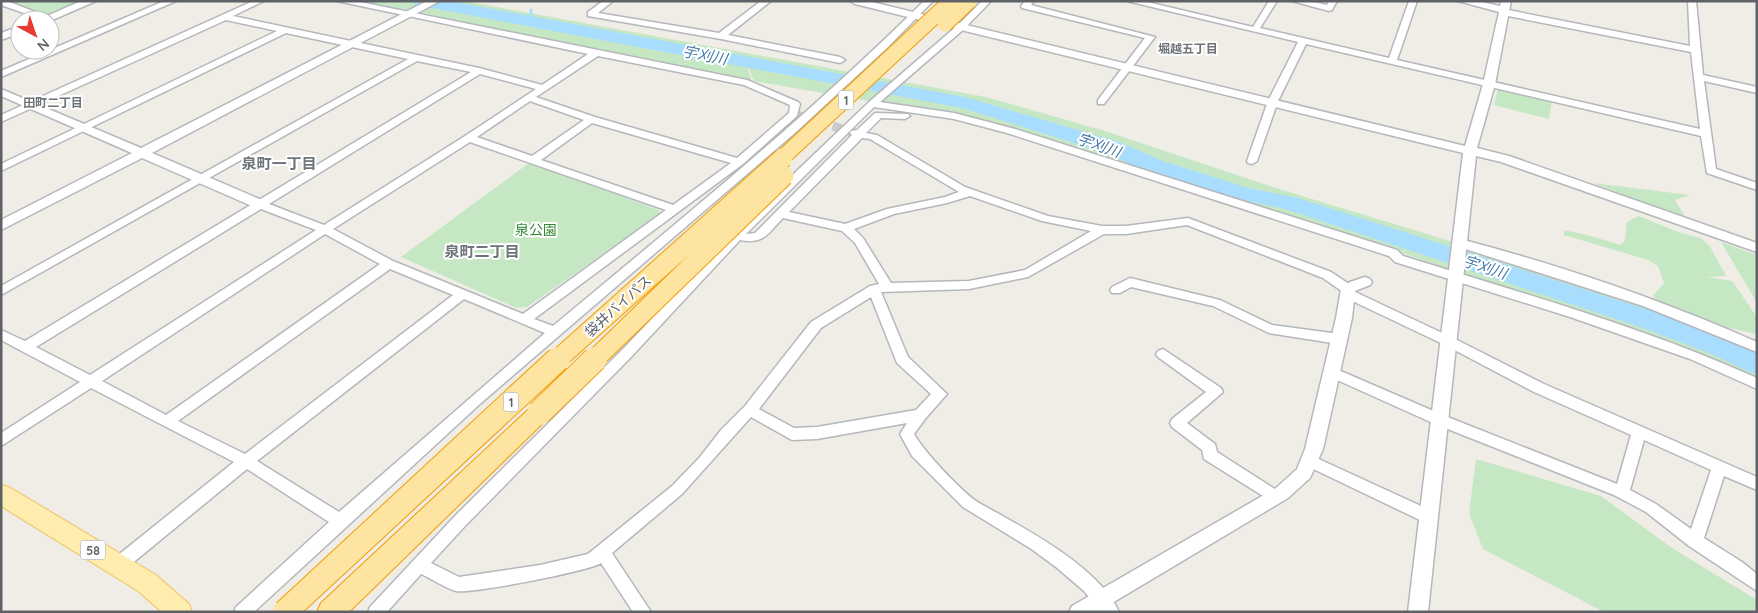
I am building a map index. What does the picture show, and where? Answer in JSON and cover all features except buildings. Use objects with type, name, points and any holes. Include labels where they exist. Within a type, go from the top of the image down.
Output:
[{"type":"highway","points":[[924,26],[945,1]]},
{"type":"highway","name":"袋井バイパス","points":[[285,612],[531,383],[741,197],[952,1]]},
{"type":"highway","name":"袋井バイパス","points":[[330,612],[805,155],[924,26],[969,1]]},
{"type":"highway","points":[[924,26],[974,1]]},
{"type":"highway","points":[[273,612],[531,383]]},
{"type":"highway","points":[[350,612],[480,469]]},
{"type":"main road","name":"58","points":[[1,494],[147,583],[180,612]]},
{"type":"street","points":[[60,13],[91,1]]},
{"type":"street","points":[[1,74],[172,1]]},
{"type":"street","points":[[1,119],[260,1]]},
{"type":"street","points":[[341,1],[747,83],[795,104],[794,114],[739,162],[524,320]]},
{"type":"street","points":[[1,226],[435,1]]},
{"type":"street","points":[[609,1],[591,14],[721,36],[840,60]]},
{"type":"street","points":[[721,36],[768,1]]},
{"type":"street","points":[[855,1],[924,26],[961,27],[1505,159],[1757,248]]},
{"type":"street","points":[[242,612],[339,520],[834,93],[854,73],[924,26],[929,1]]},
{"type":"street","points":[[376,612],[460,521],[627,353],[738,236],[872,104],[961,27],[987,1]]},
{"type":"street","points":[[1030,1],[1025,6],[1151,37],[1101,102]]},
{"type":"street","points":[[1131,1],[1707,134]]},
{"type":"street","points":[[1168,10],[1175,1]]},
{"type":"street","points":[[1255,30],[1273,1]]},
{"type":"street","points":[[1296,1],[1329,8],[1333,1]]},
{"type":"street","points":[[1392,62],[1413,1]]},
{"type":"street","points":[[1462,1],[1504,8],[1695,50]]},
{"type":"street","points":[[1692,1],[1695,50],[1711,172],[1757,187]]},
{"type":"street","points":[[1,2],[22,10]]},
{"type":"street","points":[[1418,612],[1450,342],[1454,277],[1460,244],[1470,150],[1489,84],[1504,8]]},
{"type":"street","points":[[225,17],[354,44],[544,88]]},
{"type":"street","points":[[1,168],[285,30]]},
{"type":"street","points":[[1252,161],[1273,102],[1303,41]]},
{"type":"street","points":[[1,440],[468,138],[597,52]]},
{"type":"street","points":[[1,291],[414,59]]},
{"type":"street","points":[[25,347],[479,72]]},
{"type":"street","points":[[1699,77],[1757,90]]},
{"type":"street","points":[[1,92],[144,152],[260,204],[325,229],[389,264],[555,332]]},
{"type":"street","points":[[529,98],[591,119],[739,162]]},
{"type":"street","points":[[872,104],[954,116],[1011,130],[1393,253],[1399,259],[1454,277],[1574,314],[1695,356],[1757,384]]},
{"type":"street","points":[[738,236],[752,239],[759,236],[858,133],[878,116],[947,118],[954,116]]},
{"type":"street","points":[[534,160],[591,119]]},
{"type":"street","points":[[858,133],[873,137],[970,192],[1046,219],[1102,230],[1126,230],[1188,222],[1328,275],[1348,292],[1539,388],[1757,484]]},
{"type":"street","points":[[468,138],[674,209]]},
{"type":"street","points":[[846,228],[891,211],[947,200],[970,192]]},
{"type":"street","points":[[781,214],[846,228],[860,242],[881,288],[902,360],[940,394],[920,415],[907,434],[917,452],[968,502],[1036,543],[1062,562],[1090,586],[1111,612]]},
{"type":"street","points":[[419,565],[458,584],[540,572],[592,560],[603,553],[677,490],[705,461],[726,434],[750,410],[816,325],[881,288],[969,285],[1028,273],[1102,230]]},
{"type":"street","points":[[1460,244],[1597,286],[1701,324],[1757,347]]},
{"type":"street","points":[[167,422],[389,264]]},
{"type":"street","points":[[1116,290],[1130,282],[1216,303],[1269,329],[1339,339]]},
{"type":"street","points":[[1079,612],[1276,497],[1304,473],[1310,462],[1348,292],[1355,285],[1365,282]]},
{"type":"street","points":[[118,565],[246,461],[461,295]]},
{"type":"street","points":[[566,344],[567,322]]},
{"type":"street","points":[[1701,324],[1757,337]]},
{"type":"street","points":[[1,334],[167,422],[246,461],[339,520]]},
{"type":"street","points":[[601,362],[627,353]]},
{"type":"street","points":[[1163,354],[1216,392],[1177,423],[1210,448],[1209,455],[1276,497]]},
{"type":"street","points":[[1331,372],[1440,420],[1622,493],[1651,508],[1695,541],[1736,567],[1757,584]]},
{"type":"street","points":[[750,410],[792,434],[818,433],[920,415]]},
{"type":"street","points":[[1622,493],[1640,433]]},
{"type":"street","points":[[1310,462],[1429,517]]},
{"type":"street","points":[[1695,541],[1719,467]]},
{"type":"street","points":[[603,553],[644,612]]},
{"type":"green space","points":[[6,1],[84,1],[60,10],[29,10]]},
{"type":"green space","points":[[347,1],[464,1],[986,97],[1105,131],[1276,188],[1581,281],[1649,299],[1656,297],[1653,296],[1664,283],[1658,266],[1648,260],[1564,235],[1564,230],[1621,245],[1625,240],[1627,222],[1639,216],[1678,232],[1700,238],[1709,245],[1726,276],[1707,277],[1732,281],[1757,317],[1757,334],[1695,321],[1720,331],[1757,339],[1757,382],[1629,333],[1394,250],[947,112],[881,103],[754,81],[746,62],[753,86],[534,40],[416,11]]},
{"type":"green space","points":[[1498,89],[1552,101],[1549,119],[1494,105]]},
{"type":"green space","name":"泉公園","points":[[529,163],[659,210],[660,214],[527,307],[516,308],[401,257]]},
{"type":"green space","points":[[1593,183],[1690,195],[1675,200],[1687,220]]},
{"type":"green space","points":[[1721,242],[1757,255],[1757,303]]},
{"type":"green space","points":[[1476,459],[1601,496],[1672,548],[1757,600],[1757,612],[1604,612],[1483,549],[1469,513]]},
{"type":"waterway","name":"宇刈川","points":[[421,1],[965,103],[1111,147],[1155,166],[1244,194],[1290,203],[1649,320],[1719,346],[1757,365]]},
{"type":"waterway","points":[[531,10],[531,22]]},
{"type":"tunnel","points":[[794,114],[855,133]]},
{"type":"district","name":"堀越五丁目","points":[[1188,48]]},
{"type":"district","name":"田町二丁目","points":[[53,102]]},
{"type":"district","name":"泉町一丁目","points":[[279,163]]},
{"type":"district","name":"泉町二丁目","points":[[482,251]]}]
